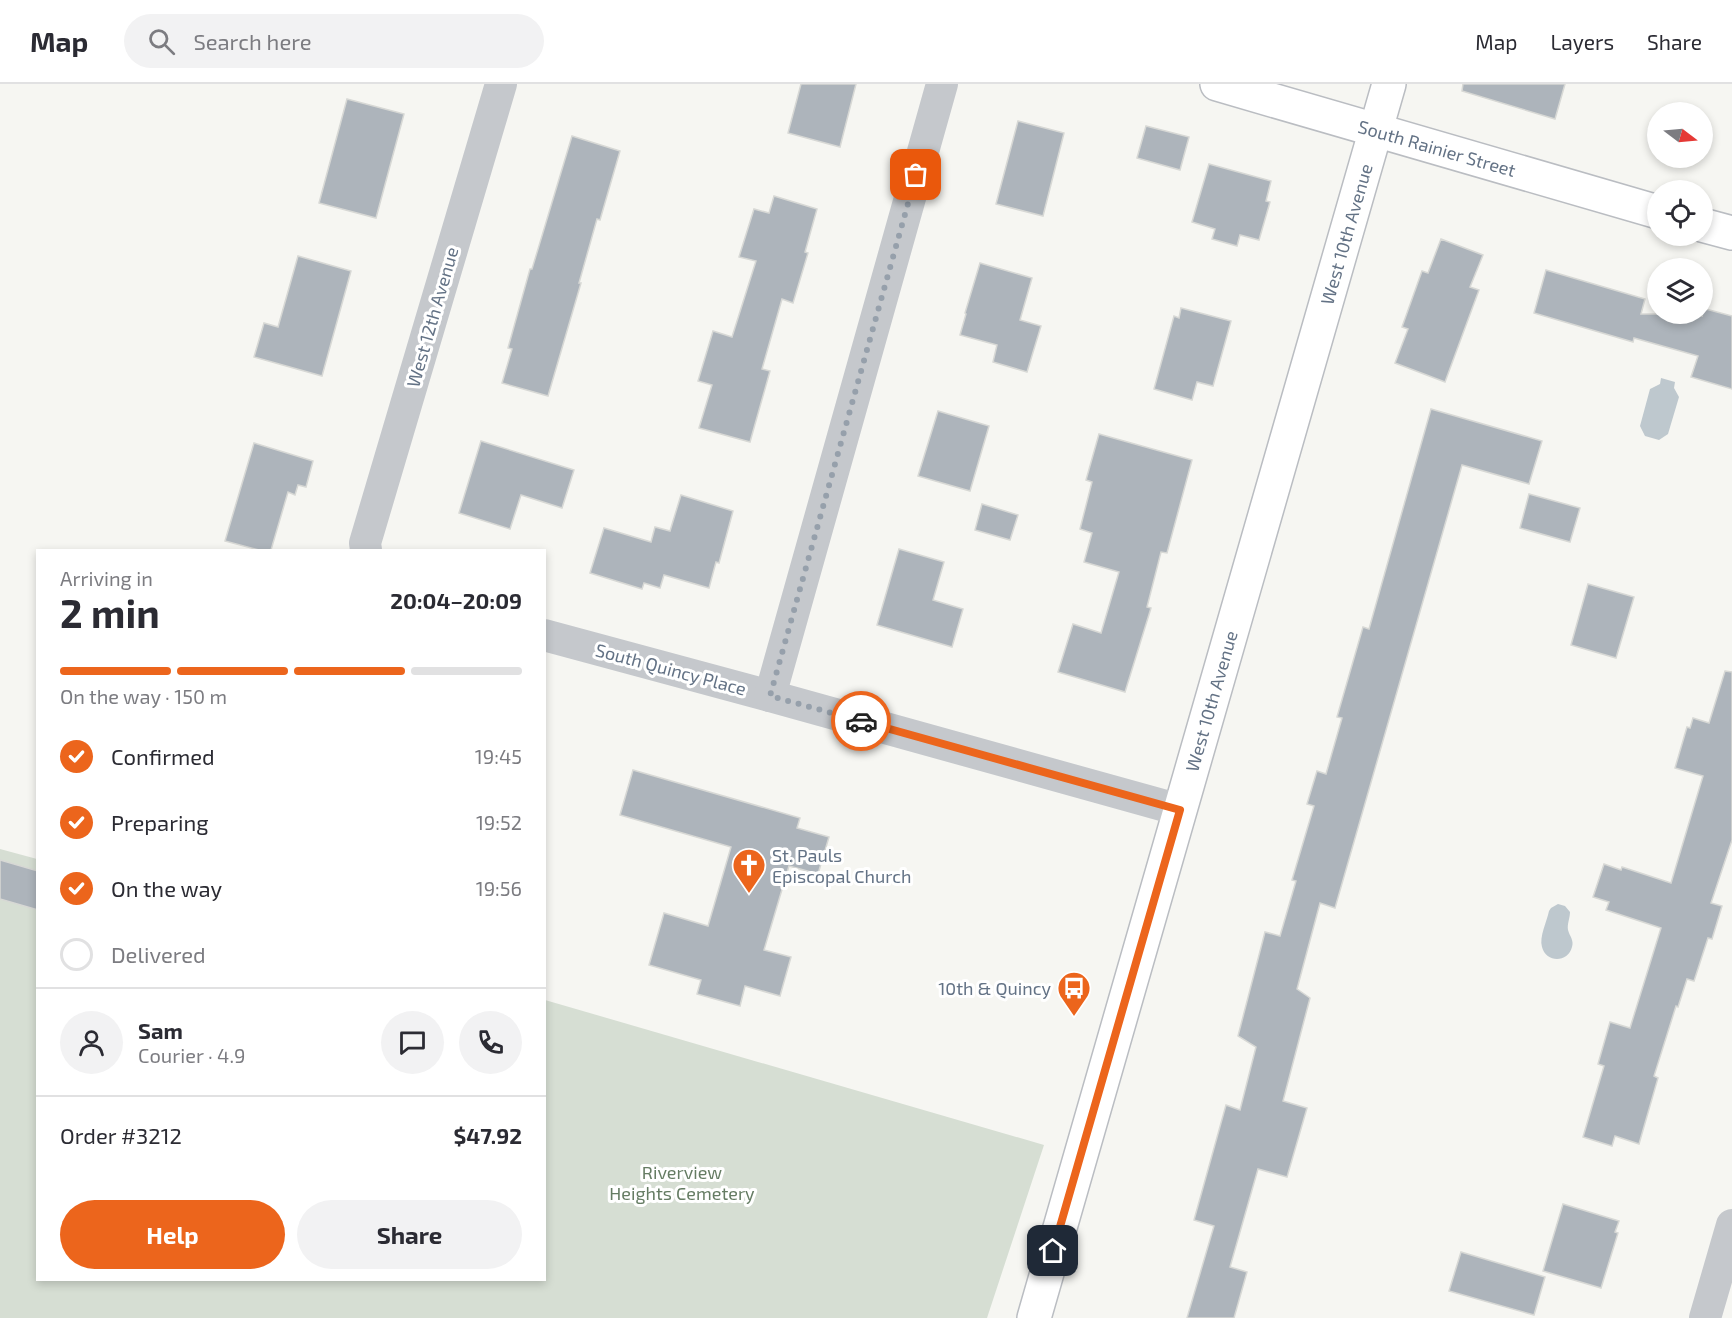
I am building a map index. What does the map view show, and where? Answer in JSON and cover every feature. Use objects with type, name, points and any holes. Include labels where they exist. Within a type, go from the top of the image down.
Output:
[{"type":"main road","name":"South Rainier Street","points":[[1217,84],[1647,209]]},
{"type":"main road","name":"West 10th Avenue","points":[[1034,1318],[1389,84]]},
{"type":"main road","points":[[1713,228],[1732,234]]},
{"type":"street","name":"West 12th Avenue","points":[[366,549],[365,543],[501,84]]},
{"type":"street","points":[[770,696],[942,84]]},
{"type":"street","name":"South Quincy Place","points":[[546,636],[1180,810]]},
{"type":"street","points":[[1705,1318],[1732,1225]]},
{"type":"green space","name":"Riverview Heights Cemetery","points":[[0,849],[36,859],[36,1281],[546,1281],[546,1000],[1044,1145],[987,1318],[0,1318]]},
{"type":"shaded area","points":[[1661,378],[1675,382],[1674,388],[1679,397],[1668,434],[1659,440],[1645,436],[1640,426],[1650,389],[1660,384]]},
{"type":"shaded area","points":[[1558,904],[1565,906],[1570,912],[1568,928],[1572,945],[1566,956],[1557,959],[1544,952],[1541,943],[1549,911]]},
{"type":"building","points":[[801,84],[856,84],[840,147],[788,133]]},
{"type":"building","points":[[1463,84],[1565,84],[1555,119],[1462,91]]},
{"type":"building","points":[[347,99],[404,114],[376,218],[319,203]]},
{"type":"building","points":[[1018,121],[1064,133],[1043,216],[996,204]]},
{"type":"building","points":[[1146,126],[1189,137],[1180,170],[1137,158]]},
{"type":"building","points":[[572,136],[620,151],[600,220],[597,219],[548,396],[502,383],[512,349],[508,348],[530,269],[532,269]]},
{"type":"building","points":[[1209,164],[1271,181],[1266,201],[1270,202],[1259,240],[1240,235],[1237,246],[1212,239],[1215,229],[1192,222]]},
{"type":"building","points":[[774,196],[817,209],[805,252],[808,253],[793,303],[782,299],[762,369],[770,371],[750,442],[699,428],[712,385],[698,381],[713,331],[732,337],[756,261],[739,257],[754,209],[769,213]]},
{"type":"building","points":[[1441,239],[1483,255],[1470,287],[1479,290],[1445,382],[1395,363],[1408,329],[1402,327],[1422,271],[1428,273]]},
{"type":"building","points":[[298,256],[351,271],[322,376],[254,357],[264,323],[278,327]]},
{"type":"building","points":[[980,263],[1032,278],[1020,320],[1041,326],[1027,372],[993,362],[997,345],[960,335]]},
{"type":"building","points":[[1546,270],[1645,299],[1641,314],[1647,314],[1647,324],[1713,324],[1713,311],[1732,316],[1732,389],[1691,377],[1698,356],[1634,338],[1633,342],[1534,313]]},
{"type":"building","points":[[1181,308],[1231,321],[1213,386],[1197,382],[1192,400],[1154,389],[1174,316],[1179,318]]},
{"type":"building","points":[[1431,409],[1542,441],[1529,484],[1462,465],[1335,908],[1320,903],[1297,989],[1310,998],[1283,1101],[1307,1108],[1287,1177],[1258,1169],[1230,1267],[1247,1272],[1234,1318],[1187,1318],[1214,1226],[1194,1220],[1226,1105],[1240,1110],[1256,1047],[1238,1036],[1265,932],[1280,936],[1296,881],[1292,880],[1314,806],[1307,804],[1317,771],[1326,774],[1342,718],[1337,717],[1363,627],[1369,629]]},
{"type":"building","points":[[938,411],[989,426],[970,491],[918,476]]},
{"type":"building","points":[[1099,434],[1192,460],[1167,553],[1161,552],[1147,607],[1151,608],[1125,692],[1058,672],[1073,624],[1101,633],[1119,572],[1084,562],[1092,533],[1080,529],[1092,482],[1086,480]]},
{"type":"building","points":[[481,441],[574,470],[562,508],[521,495],[510,529],[459,513]]},
{"type":"building","points":[[254,443],[313,461],[306,487],[298,485],[295,495],[288,492],[271,549],[255,549],[225,541]]},
{"type":"building","points":[[1529,494],[1580,508],[1570,542],[1520,528]]},
{"type":"building","points":[[681,495],[733,511],[719,563],[716,562],[709,588],[664,575],[660,588],[644,583],[642,589],[590,573],[604,528],[651,542],[655,527],[670,531]]},
{"type":"building","points":[[982,504],[1018,515],[1010,540],[975,530]]},
{"type":"building","points":[[899,549],[944,562],[933,600],[963,609],[952,647],[877,625]]},
{"type":"building","points":[[1588,584],[1634,597],[1616,658],[1571,645]]},
{"type":"building","points":[[1725,671],[1732,672],[1732,840],[1711,903],[1722,906],[1712,939],[1708,938],[1694,981],[1687,979],[1678,1007],[1676,1006],[1654,1076],[1658,1078],[1639,1144],[1615,1136],[1612,1146],[1583,1137],[1604,1066],[1598,1064],[1610,1022],[1630,1028],[1661,928],[1606,910],[1609,902],[1593,897],[1604,864],[1621,870],[1622,867],[1671,883],[1703,776],[1675,768],[1687,727],[1690,728],[1693,718],[1709,723]]},
{"type":"building","name":"St. Pauls Episcopal Church","points":[[633,770],[800,818],[797,828],[829,837],[818,874],[789,866],[764,950],[791,957],[780,996],[745,986],[740,1006],[697,994],[701,980],[649,965],[664,913],[708,926],[731,847],[620,815]]},
{"type":"building","points":[[0,860],[36,870],[36,909],[0,899]]},
{"type":"building","points":[[1563,1204],[1619,1221],[1615,1232],[1618,1233],[1601,1288],[1543,1271]]},
{"type":"building","points":[[1461,1252],[1545,1277],[1534,1315],[1449,1291]]},
{"type":"way so far","points":[[861,721],[770,696],[916,175]]},
{"type":"place","name":"St. Pauls Episcopal Church","points":[[749,894]]},
{"type":"place","name":"10th & Quincy","points":[[1074,1017]]},
{"type":"route","points":[[861,721],[1180,810],[1053,1251]]}]
